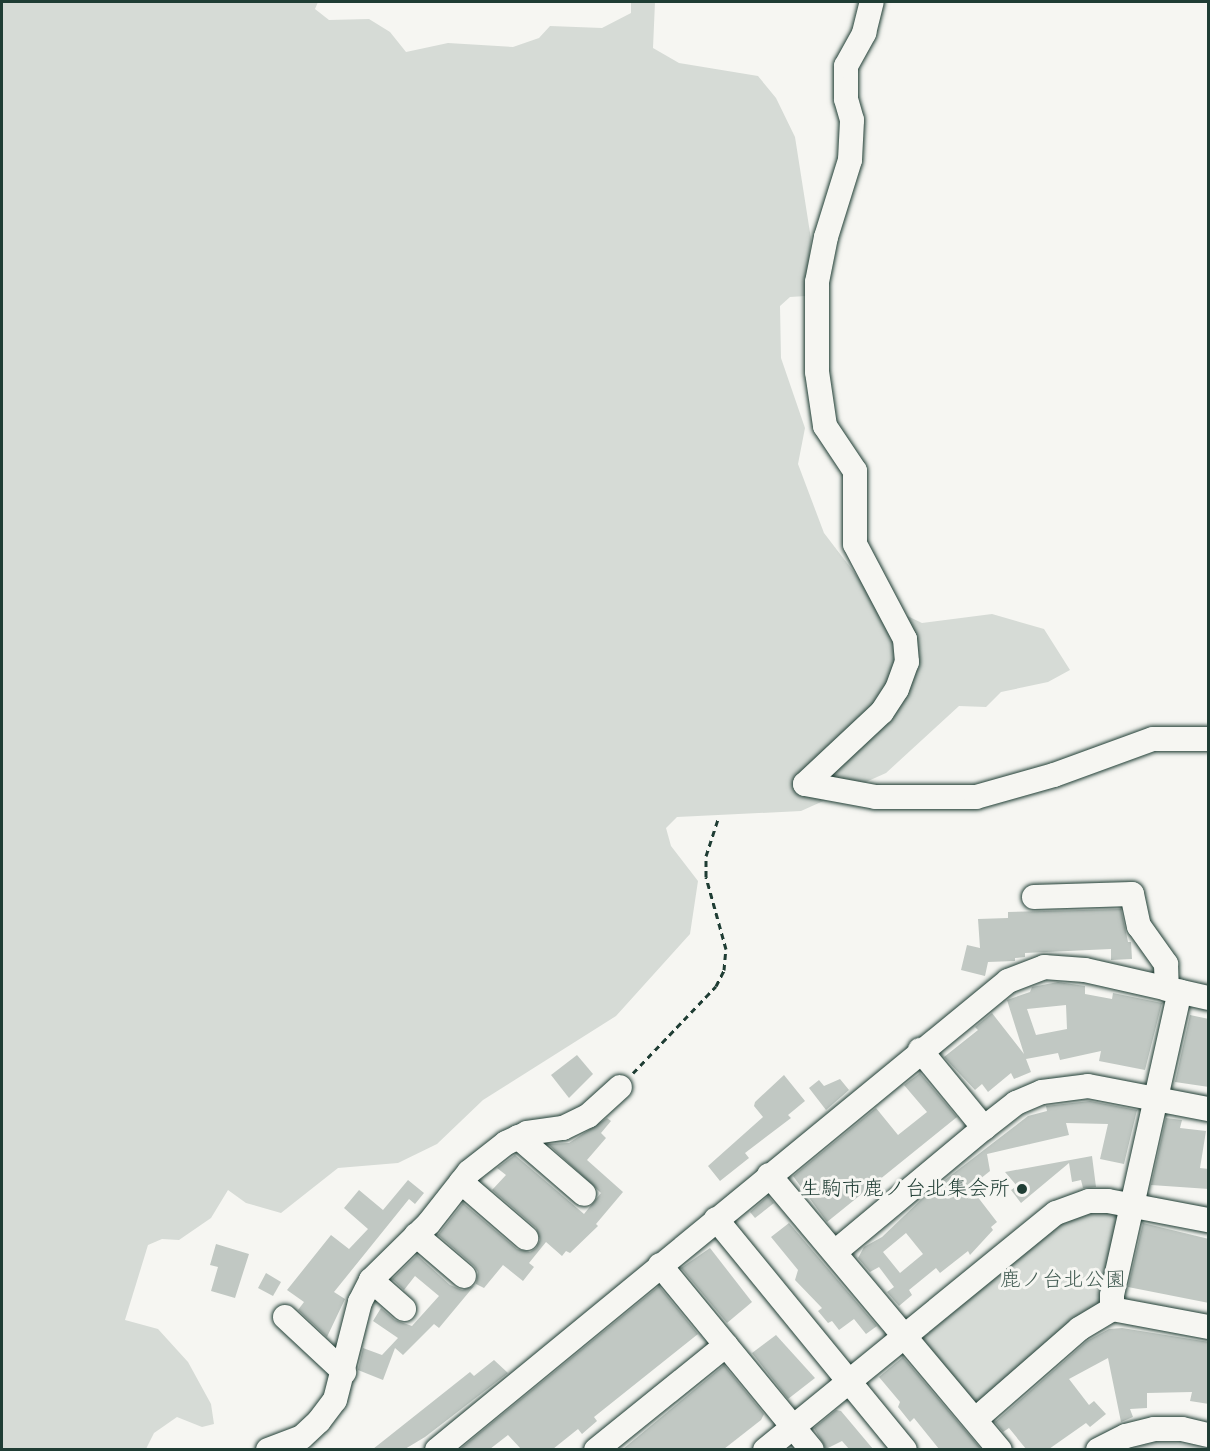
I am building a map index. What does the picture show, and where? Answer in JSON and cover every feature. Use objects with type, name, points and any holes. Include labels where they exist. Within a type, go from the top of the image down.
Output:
[{"type":"street","points":[[872,2],[864,33],[846,66],[846,99],[852,120],[850,160],[826,237],[817,282],[817,372],[825,426],[855,471],[855,544],[905,639],[906,662],[897,689],[882,712],[805,784],[876,796],[976,796],[1054,775],[1153,739],[1209,739]]},
{"type":"street","points":[[1034,897],[1132,894],[1139,926],[1166,964],[1173,990],[1156,1098],[1112,1294],[1112,1309]]},
{"type":"street","points":[[437,1449],[920,1050],[1008,981],[1044,967],[1085,970],[1209,998]]},
{"type":"street","points":[[920,1050],[984,1128]]},
{"type":"street","points":[[835,1252],[1016,1104],[1067,1086],[1110,1088],[1209,1109]]},
{"type":"street","points":[[268,1449],[302,1437],[319,1421],[335,1400],[360,1302],[371,1280],[416,1236],[461,1182],[518,1137],[544,1129],[563,1128],[588,1116],[620,1087]]},
{"type":"street","points":[[518,1137],[584,1194]]},
{"type":"street","points":[[769,1175],[903,1337],[1000,1449]]},
{"type":"street","points":[[461,1182],[526,1238]]},
{"type":"street","points":[[765,1449],[1056,1213],[1089,1201],[1132,1203],[1209,1220]]},
{"type":"street","points":[[716,1219],[905,1449]]},
{"type":"street","points":[[416,1236],[464,1276]]},
{"type":"street","points":[[660,1265],[812,1449]]},
{"type":"street","points":[[371,1280],[404,1309]]},
{"type":"street","points":[[976,1419],[1079,1329],[1112,1309],[1209,1328]]},
{"type":"street","points":[[285,1317],[344,1372]]},
{"type":"street","points":[[596,1449],[726,1345]]},
{"type":"street","points":[[1098,1449],[1126,1436],[1154,1429],[1182,1429],[1209,1435]]},
{"type":"path","points":[[620,1087],[716,986],[724,970],[726,949],[706,877],[706,856],[718,820]]},
{"type":"shaded area","points":[[1155,1442],[1175,1443],[1208,1449],[1132,1449]]},
{"type":"green space","points":[[2,2],[318,2],[315,9],[329,20],[369,19],[390,32],[406,52],[448,43],[513,47],[539,38],[550,26],[602,28],[631,13],[631,2],[655,2],[653,48],[679,63],[758,76],[776,98],[795,137],[811,239],[806,296],[790,297],[780,306],[781,358],[805,428],[798,464],[824,533],[876,601],[922,623],[992,614],[1044,629],[1070,670],[1048,682],[1001,692],[986,707],[959,706],[886,773],[801,811],[677,817],[666,828],[671,846],[698,881],[690,934],[616,1016],[483,1100],[437,1144],[398,1163],[338,1168],[281,1213],[246,1203],[228,1190],[211,1218],[179,1240],[162,1239],[148,1245],[125,1320],[158,1329],[188,1362],[211,1404],[214,1424],[202,1427],[177,1417],[154,1433],[146,1449],[2,1450]]},
{"type":"green space","name":"鹿ノ台北公園","points":[[1093,1209],[1123,1216],[1105,1310],[976,1410],[920,1340],[1059,1224]]},
{"type":"building","points":[[1121,909],[1128,942],[1131,942],[1132,959],[1111,960],[1111,949],[1025,953],[1025,957],[1015,958],[1015,961],[988,962],[985,976],[961,970],[967,945],[980,948],[978,919],[1008,918],[1008,912]]},
{"type":"building","points":[[1058,982],[1085,986],[1085,994],[1112,999],[1113,993],[1162,1003],[1145,1070],[1099,1061],[1101,1051],[1060,1060],[1058,1053],[1026,1059],[1031,1072],[1014,1079],[1011,1073],[988,1092],[982,1084],[975,1090],[944,1057],[978,1030],[975,1027],[992,1013],[1024,1054],[1007,1000],[1030,992],[1032,987]],"holes":[[[1066,1005],[1067,1029],[1036,1035],[1027,1009]]]},
{"type":"building","points":[[1190,1015],[1209,1019],[1209,1087],[1175,1082]]},
{"type":"building","points":[[577,1055],[593,1074],[569,1098],[551,1075]]},
{"type":"building","points":[[920,1073],[957,1117],[827,1222],[793,1176],[876,1108],[898,1135],[927,1112],[904,1085]]},
{"type":"building","points":[[784,1075],[805,1101],[788,1115],[791,1118],[745,1153],[749,1158],[720,1181],[708,1166],[763,1117],[754,1106],[755,1102]]},
{"type":"building","points":[[840,1079],[849,1090],[826,1110],[809,1088],[819,1080],[824,1086]]},
{"type":"building","points":[[1090,1101],[1137,1110],[1124,1164],[1100,1159],[1108,1124],[1066,1123],[1069,1135],[987,1154],[990,1171],[970,1187],[997,1222],[991,1227],[993,1230],[970,1255],[968,1251],[940,1273],[936,1268],[909,1290],[912,1295],[899,1306],[887,1292],[894,1287],[879,1267],[870,1272],[858,1258],[864,1247],[882,1237],[928,1193],[1028,1116],[1047,1111],[1046,1106]],"holes":[[[906,1233],[923,1254],[900,1273],[883,1252]]]},
{"type":"building","points":[[607,1118],[611,1121],[601,1133],[606,1138],[587,1160],[623,1192],[596,1224],[598,1226],[570,1253],[566,1251],[562,1256],[546,1242],[529,1263],[534,1267],[523,1281],[503,1265],[484,1288],[476,1284],[478,1272],[474,1266],[438,1235],[463,1203],[517,1249],[530,1252],[536,1248],[540,1240],[536,1228],[492,1190],[506,1175],[497,1168],[515,1155],[584,1214],[601,1193],[548,1144],[569,1143]]},
{"type":"building","points":[[1166,1118],[1182,1120],[1180,1128],[1206,1131],[1200,1168],[1209,1169],[1209,1189],[1151,1185]]},
{"type":"building","points":[[1092,1156],[1096,1187],[1083,1188],[1081,1180],[1072,1182],[1069,1163],[1021,1203],[1011,1190],[1017,1186],[1005,1172]]},
{"type":"building","points":[[408,1180],[424,1193],[415,1204],[409,1199],[334,1292],[345,1299],[327,1337],[298,1310],[304,1302],[287,1290],[331,1235],[349,1249],[368,1229],[344,1208],[359,1190],[383,1210]]},
{"type":"building","points":[[768,1196],[774,1203],[755,1218],[750,1212]]},
{"type":"building","points":[[789,1223],[877,1326],[866,1334],[854,1319],[839,1330],[832,1321],[828,1323],[818,1311],[822,1308],[795,1280],[798,1270],[771,1237]]},
{"type":"building","points":[[1143,1223],[1209,1239],[1209,1303],[1128,1287]]},
{"type":"building","points":[[216,1244],[249,1254],[235,1298],[211,1291],[218,1267],[210,1265]]},
{"type":"building","points":[[710,1248],[752,1302],[727,1323],[681,1268]]},
{"type":"building","points":[[417,1255],[450,1285],[462,1290],[474,1286],[439,1328],[434,1324],[403,1355],[395,1348],[383,1380],[358,1370],[363,1348],[382,1355],[398,1338],[373,1321],[381,1308],[395,1320],[412,1326],[439,1296],[415,1276],[404,1290],[392,1279]]},
{"type":"building","points":[[266,1273],[281,1282],[273,1296],[258,1288]]},
{"type":"building","points":[[659,1286],[698,1334],[594,1417],[597,1421],[582,1434],[578,1429],[553,1449],[521,1449],[508,1435],[490,1449],[460,1449]]},
{"type":"building","points":[[1122,1328],[1209,1342],[1209,1404],[1190,1401],[1192,1392],[1147,1393],[1147,1408],[1130,1409],[1133,1417],[1121,1422],[1108,1358],[1069,1379],[1089,1405],[1094,1401],[1106,1414],[1090,1427],[1086,1423],[1049,1449],[1026,1449],[1009,1428],[1003,1432],[995,1422],[1087,1341],[1109,1329]]},
{"type":"building","points":[[776,1335],[815,1378],[788,1399],[752,1353]]},
{"type":"building","points":[[903,1357],[981,1449],[939,1449],[914,1418],[910,1422],[898,1407],[900,1402],[879,1377]]},
{"type":"building","points":[[494,1360],[508,1373],[425,1437],[405,1449],[373,1449],[470,1372],[474,1376]]},
{"type":"building","points":[[724,1365],[764,1414],[761,1420],[724,1449],[623,1449]]},
{"type":"building","points":[[836,1410],[841,1411],[873,1449],[849,1449],[842,1441],[826,1449],[814,1428]]},
{"type":"place","name":"生駒市鹿ノ台北集会所","points":[[1022,1189]]}]
